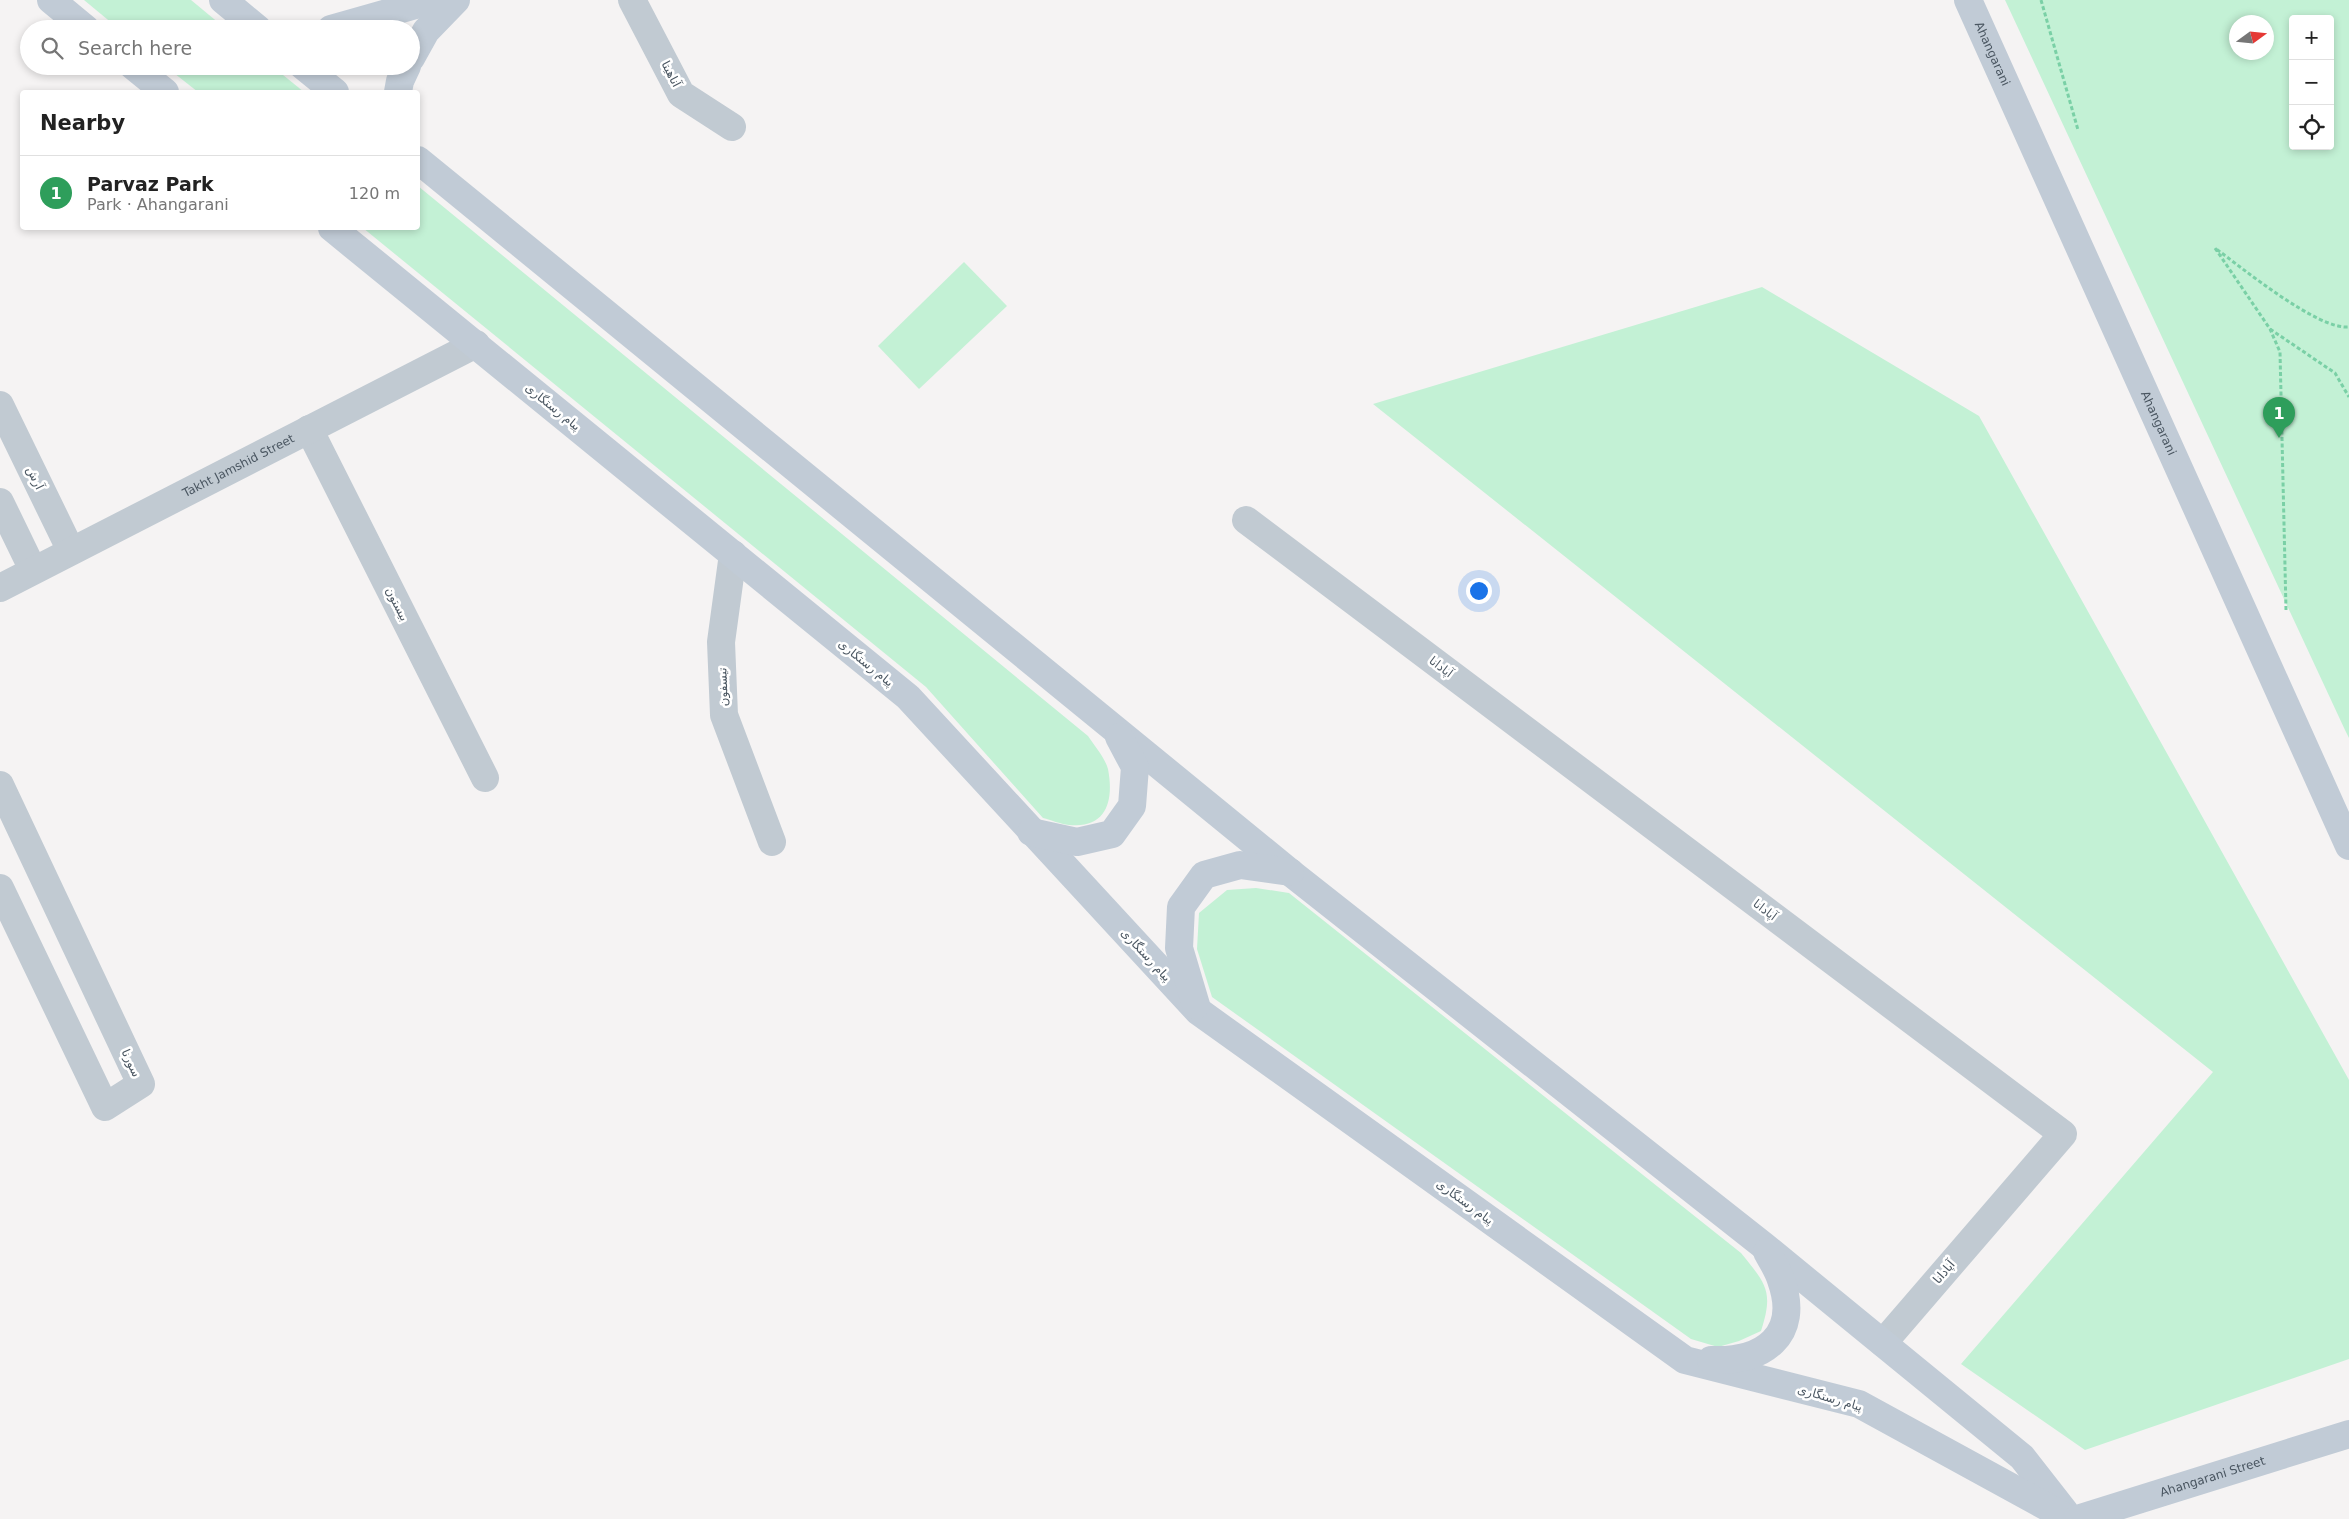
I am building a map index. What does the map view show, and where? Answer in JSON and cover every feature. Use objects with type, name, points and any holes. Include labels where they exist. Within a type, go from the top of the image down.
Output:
[{"type":"street","points":[[51,0],[75,20]]},
{"type":"street","points":[[223,0],[247,20]]},
{"type":"street","points":[[362,20],[433,0]]},
{"type":"street","points":[[420,42],[426,31],[456,0]]},
{"type":"street","name":"آناهیتا","points":[[632,0],[681,94],[732,127]]},
{"type":"street","name":"Ahangarani","points":[[1968,0],[2349,846]]},
{"type":"street","points":[[143,75],[162,90]]},
{"type":"street","points":[[314,75],[333,90]]},
{"type":"street","points":[[398,90],[403,75]]},
{"type":"street","name":"پیام رستگاری","points":[[420,162],[1291,873],[1764,1246],[2022,1457],[2070,1519]]},
{"type":"street","name":"پیام رستگاری","points":[[334,230],[908,697],[1031,832],[1198,1010],[1685,1360],[1858,1404],[2070,1519]]},
{"type":"street","name":"Takht Jamshid Street","points":[[0,588],[476,344]]},
{"type":"street","name":"آرش","points":[[0,405],[71,551]]},
{"type":"street","name":"بیستون","points":[[309,429],[485,778]]},
{"type":"street","points":[[0,502],[33,570]]},
{"type":"street","name":"آپادانا","points":[[1246,520],[2063,1134],[1883,1343]]},
{"type":"street","name":"تیسفون","points":[[734,554],[721,642],[724,715],[772,842]]},
{"type":"street","points":[[1031,832],[1077,842],[1112,834],[1132,806],[1135,767],[1114,728]]},
{"type":"street","name":"سورنا","points":[[0,785],[141,1084],[105,1106],[0,888]]},
{"type":"street","points":[[1198,1010],[1179,948],[1181,907],[1204,875],[1240,865],[1291,873]]},
{"type":"street","points":[[1685,1360],[1730,1361],[1760,1354],[1780,1336],[1786,1312],[1784,1296],[1781,1281],[1764,1246]]},
{"type":"street","name":"Ahangarani Street","points":[[2077,1519],[2349,1434]]},
{"type":"path","points":[[2041,0],[2078,130]]},
{"type":"path","points":[[2286,617],[2280,352],[2270,328],[2215,248],[2311,316],[2343,328],[2349,327]]},
{"type":"path","points":[[2270,328],[2335,373],[2349,397]]},
{"type":"green space","points":[[84,0],[191,0],[215,20],[108,20]]},
{"type":"green space","points":[[2005,0],[2349,0],[2349,738]]},
{"type":"green space","points":[[176,75],[283,75],[302,90],[195,90]]},
{"type":"green space","points":[[420,188],[1088,736],[1107,765],[1110,780],[1108,801],[1100,817],[1082,825],[1069,825],[1043,818],[926,687],[365,230],[420,230]]},
{"type":"green space","points":[[964,262],[1007,306],[919,389],[878,346]]},
{"type":"green space","points":[[1762,287],[1979,416],[2349,1080],[2349,1359],[2085,1450],[1961,1364],[2213,1072],[1373,404]]},
{"type":"green space","points":[[1256,888],[1289,893],[1741,1253],[1762,1281],[1765,1289],[1767,1306],[1761,1331],[1739,1341],[1718,1347],[1691,1339],[1212,997],[1197,949],[1199,913],[1227,890]]},
{"type":"place","name":"Parvaz Park","points":[[2279,438]]}]
